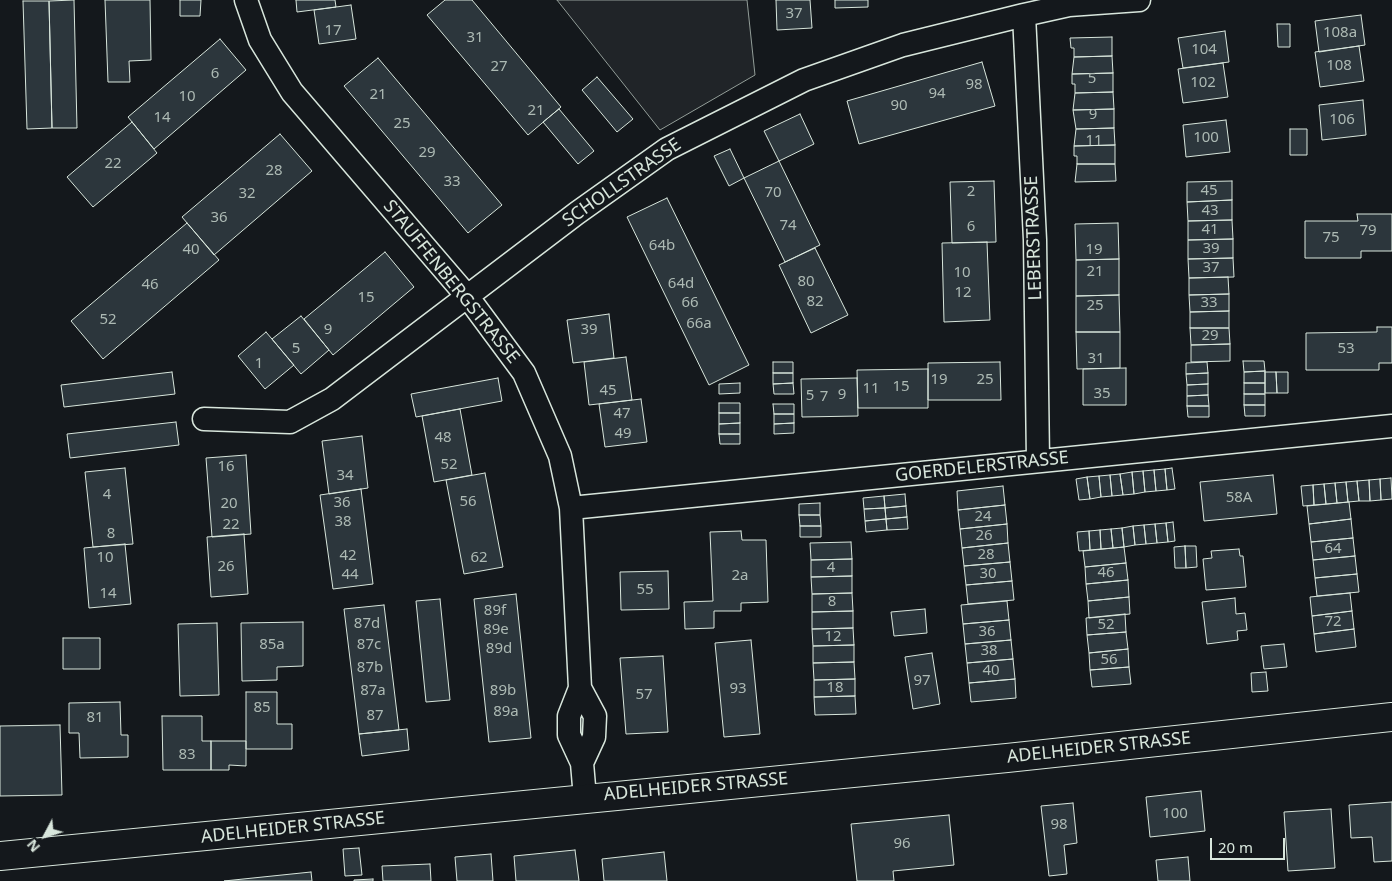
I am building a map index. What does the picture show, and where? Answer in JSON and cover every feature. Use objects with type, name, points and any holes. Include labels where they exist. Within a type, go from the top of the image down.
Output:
[{"type":"main road","name":"ADELHEIDER STRASSE","points":[[0,856],[997,759],[1392,718]]},
{"type":"street","name":"STAUFFENBERGSTRASSE","points":[[246,0],[260,40],[292,92],[467,296],[524,373],[560,456],[572,508],[580,688],[595,716],[594,737],[582,763],[585,798]]},
{"type":"street","name":"SCHOLLSTRASSE","points":[[204,419],[290,422],[332,399],[467,296],[667,149],[804,80],[903,45],[1024,15],[1070,5],[1139,0]]},
{"type":"street","name":"LEBERSTRASSE","points":[[1024,15],[1035,240],[1038,461]]},
{"type":"street","name":"GOERDELERSTRASSE","points":[[572,508],[1392,426]]},
{"type":"shaded area","points":[[557,0],[747,0],[755,75],[660,130]]},
{"type":"building","points":[[74,0],[77,128],[52,128],[49,1]]},
{"type":"building","points":[[105,0],[150,0],[151,60],[129,61],[130,82],[108,82]]},
{"type":"building","points":[[180,0],[201,0],[200,16],[180,16]]},
{"type":"building","points":[[296,0],[335,0],[336,7],[297,12]]},
{"type":"building","points":[[445,0],[472,0],[561,107],[528,135],[427,15]]},
{"type":"building","points":[[776,0],[810,0],[812,28],[777,30]]},
{"type":"building","points":[[835,0],[868,0],[868,7],[835,8]]},
{"type":"building","points":[[23,1],[49,1],[52,128],[27,129]]},
{"type":"building","points":[[351,5],[356,39],[319,44],[314,10]]},
{"type":"building","points":[[1361,15],[1365,45],[1319,52],[1315,21]]},
{"type":"building","points":[[1277,24],[1290,24],[1290,47],[1278,47]]},
{"type":"building","points":[[1225,31],[1229,62],[1183,68],[1178,38]]},
{"type":"building","points":[[1112,37],[1112,56],[1074,57],[1074,48],[1071,48],[1070,38]]},
{"type":"building","points":[[220,39],[246,70],[154,149],[128,117]]},
{"type":"building","points":[[1359,46],[1364,81],[1320,87],[1315,52]]},
{"type":"building","points":[[1112,56],[1113,73],[1072,74],[1074,57]]},
{"type":"building","points":[[378,58],[502,205],[468,233],[344,86]]},
{"type":"building","points":[[982,62],[995,106],[859,144],[847,101]]},
{"type":"building","points":[[1223,63],[1228,97],[1183,103],[1178,69]]},
{"type":"building","points":[[1113,73],[1113,92],[1075,93],[1075,84],[1072,84],[1072,74]]},
{"type":"building","points":[[597,77],[633,119],[617,132],[582,90]]},
{"type":"building","points":[[1113,92],[1114,109],[1073,110],[1075,93]]},
{"type":"building","points":[[1363,100],[1366,135],[1322,140],[1319,105]]},
{"type":"building","points":[[559,109],[594,151],[578,164],[543,122]]},
{"type":"building","points":[[1114,109],[1114,128],[1076,129],[1073,110]]},
{"type":"building","points":[[800,114],[814,144],[779,161],[764,131]]},
{"type":"building","points":[[1226,120],[1230,152],[1186,157],[1183,125]]},
{"type":"building","points":[[132,122],[157,153],[93,207],[67,177]]},
{"type":"building","points":[[1114,128],[1115,145],[1074,146],[1076,129]]},
{"type":"building","points":[[1290,129],[1307,129],[1307,155],[1290,155]]},
{"type":"building","points":[[280,134],[312,171],[214,255],[182,217]]},
{"type":"building","points":[[1115,145],[1115,164],[1077,164],[1077,156],[1074,156],[1074,146]]},
{"type":"building","points":[[730,149],[744,178],[729,186],[714,156]]},
{"type":"building","points":[[779,161],[820,245],[785,262],[744,178]]},
{"type":"building","points":[[1077,164],[1115,164],[1116,181],[1075,182]]},
{"type":"building","points":[[994,181],[996,242],[952,243],[950,182]]},
{"type":"building","points":[[1232,181],[1232,200],[1187,202],[1187,182]]},
{"type":"building","points":[[667,198],[749,365],[709,385],[627,217]]},
{"type":"building","points":[[1232,200],[1232,220],[1188,221],[1187,202]]},
{"type":"building","points":[[1357,214],[1392,214],[1392,251],[1361,251],[1361,258],[1305,258],[1305,221],[1358,221]]},
{"type":"building","points":[[1232,220],[1233,239],[1188,240],[1188,221]]},
{"type":"building","points":[[187,223],[219,260],[103,359],[71,321]]},
{"type":"building","points":[[1118,223],[1119,259],[1076,260],[1075,224]]},
{"type":"building","points":[[1233,239],[1233,258],[1188,259],[1188,240]]},
{"type":"building","points":[[987,242],[990,320],[944,322],[942,243]]},
{"type":"building","points":[[815,248],[848,315],[811,333],[779,265]]},
{"type":"building","points":[[385,252],[414,287],[333,355],[304,319]]},
{"type":"building","points":[[1233,258],[1234,277],[1189,278],[1188,259]]},
{"type":"building","points":[[1119,259],[1119,295],[1076,296],[1076,260]]},
{"type":"building","points":[[1228,277],[1229,294],[1189,295],[1189,278]]},
{"type":"building","points":[[1229,294],[1229,311],[1190,312],[1189,295]]},
{"type":"building","points":[[1119,295],[1120,332],[1076,332],[1076,296]]},
{"type":"building","points":[[1229,311],[1229,328],[1190,328],[1190,312]]},
{"type":"building","points":[[609,314],[614,358],[573,363],[567,320]]},
{"type":"building","points":[[301,316],[329,350],[301,374],[272,339]]},
{"type":"building","points":[[1377,327],[1392,327],[1392,363],[1379,363],[1379,370],[1306,370],[1306,333],[1377,332]]},
{"type":"building","points":[[1190,328],[1229,328],[1230,344],[1191,345]]},
{"type":"building","points":[[266,332],[294,365],[265,389],[238,356]]},
{"type":"building","points":[[1076,332],[1120,332],[1120,368],[1077,369]]},
{"type":"building","points":[[1230,344],[1230,361],[1191,362],[1191,345]]},
{"type":"building","points":[[626,357],[632,400],[589,405],[584,362]]},
{"type":"building","points":[[1243,361],[1264,361],[1265,371],[1244,372]]},
{"type":"building","points":[[773,362],[793,362],[793,373],[773,373]]},
{"type":"building","points":[[1000,362],[1001,400],[928,400],[928,363]]},
{"type":"building","points":[[1207,362],[1208,373],[1186,374],[1186,363]]},
{"type":"building","points":[[1126,368],[1126,405],[1083,405],[1083,369]]},
{"type":"building","points":[[928,369],[928,408],[858,408],[857,370]]},
{"type":"building","points":[[1265,371],[1265,383],[1244,383],[1244,372]]},
{"type":"building","points":[[172,372],[175,394],[64,407],[61,385]]},
{"type":"building","points":[[1265,372],[1276,372],[1277,393],[1265,393]]},
{"type":"building","points":[[1276,372],[1288,372],[1288,393],[1277,393]]},
{"type":"building","points":[[773,373],[793,373],[793,383],[773,384]]},
{"type":"building","points":[[1208,373],[1208,384],[1187,385],[1186,374]]},
{"type":"building","points":[[498,378],[502,401],[416,417],[411,394]]},
{"type":"building","points":[[857,378],[858,416],[802,417],[801,379]]},
{"type":"building","points":[[740,383],[740,393],[719,394],[719,384]]},
{"type":"building","points":[[793,383],[794,394],[774,394],[773,384]]},
{"type":"building","points":[[1244,383],[1265,383],[1265,394],[1244,394]]},
{"type":"building","points":[[1208,384],[1208,395],[1187,396],[1187,385]]},
{"type":"building","points":[[1244,394],[1265,394],[1265,405],[1244,405]]},
{"type":"building","points":[[1208,395],[1209,406],[1187,406],[1187,396]]},
{"type":"building","points":[[641,399],[647,442],[605,447],[599,404]]},
{"type":"building","points":[[719,403],[740,403],[740,413],[719,413]]},
{"type":"building","points":[[773,404],[794,404],[794,414],[774,414]]},
{"type":"building","points":[[1244,405],[1265,405],[1265,416],[1245,416]]},
{"type":"building","points":[[1187,406],[1209,406],[1209,417],[1188,417]]},
{"type":"building","points":[[460,409],[472,475],[434,482],[422,416]]},
{"type":"building","points":[[719,413],[740,413],[740,423],[719,424]]},
{"type":"building","points":[[774,414],[794,414],[794,423],[774,424]]},
{"type":"building","points":[[176,422],[179,445],[70,458],[67,434]]},
{"type":"building","points":[[740,423],[740,434],[719,434],[719,424]]},
{"type":"building","points":[[794,423],[794,433],[774,434],[774,424]]},
{"type":"building","points":[[719,434],[740,434],[740,444],[720,444]]},
{"type":"building","points":[[362,436],[368,488],[329,494],[322,441]]},
{"type":"building","points":[[246,455],[251,534],[212,537],[206,458]]},
{"type":"building","points":[[125,468],[133,544],[93,547],[85,472]]},
{"type":"building","points":[[1172,468],[1175,489],[1167,490],[1165,469]]},
{"type":"building","points":[[1165,469],[1167,490],[1156,491],[1154,470]]},
{"type":"building","points":[[1154,470],[1156,491],[1145,492],[1143,471]]},
{"type":"building","points":[[1143,471],[1145,492],[1134,494],[1132,472]]},
{"type":"building","points":[[1132,472],[1134,494],[1123,495],[1120,474]]},
{"type":"building","points":[[485,473],[503,567],[464,574],[446,480]]},
{"type":"building","points":[[1120,474],[1123,495],[1112,496],[1110,475]]},
{"type":"building","points":[[1110,475],[1112,496],[1101,497],[1099,476]]},
{"type":"building","points":[[1273,475],[1277,514],[1204,521],[1200,482]]},
{"type":"building","points":[[1099,476],[1101,497],[1090,499],[1087,477]]},
{"type":"building","points":[[1087,477],[1090,499],[1079,500],[1076,479]]},
{"type":"building","points":[[1391,478],[1392,499],[1381,500],[1380,479]]},
{"type":"building","points":[[1380,479],[1381,500],[1370,501],[1369,480]]},
{"type":"building","points":[[1369,480],[1370,501],[1359,501],[1357,481]]},
{"type":"building","points":[[1357,481],[1359,501],[1348,502],[1346,482]]},
{"type":"building","points":[[1346,482],[1348,502],[1337,503],[1335,483]]},
{"type":"building","points":[[1335,483],[1337,503],[1326,504],[1324,484]]},
{"type":"building","points":[[1324,484],[1326,504],[1314,505],[1313,485]]},
{"type":"building","points":[[1313,485],[1314,505],[1303,506],[1301,486]]},
{"type":"building","points":[[1003,486],[1005,505],[958,510],[957,491]]},
{"type":"building","points":[[361,489],[373,584],[333,589],[320,495]]},
{"type":"building","points":[[905,494],[906,506],[885,508],[884,496]]},
{"type":"building","points":[[884,496],[885,508],[864,509],[863,498]]},
{"type":"building","points":[[1349,502],[1351,519],[1309,524],[1307,506]]},
{"type":"building","points":[[820,503],[820,515],[799,515],[799,504]]},
{"type":"building","points":[[1005,505],[1007,524],[960,529],[958,510]]},
{"type":"building","points":[[906,506],[907,517],[886,519],[885,508]]},
{"type":"building","points":[[885,508],[886,519],[865,521],[864,509]]},
{"type":"building","points":[[799,515],[820,515],[821,526],[800,526]]},
{"type":"building","points":[[907,517],[908,529],[887,530],[886,519]]},
{"type":"building","points":[[886,519],[887,530],[866,532],[865,521]]},
{"type":"building","points":[[1351,519],[1353,538],[1311,542],[1309,524]]},
{"type":"building","points":[[1173,522],[1175,541],[1168,542],[1166,523]]},
{"type":"building","points":[[1166,523],[1168,542],[1157,543],[1155,524]]},
{"type":"building","points":[[1007,524],[1008,543],[962,548],[960,529]]},
{"type":"building","points":[[1155,524],[1157,543],[1146,544],[1144,525]]},
{"type":"building","points":[[1144,525],[1146,544],[1135,545],[1133,526]]},
{"type":"building","points":[[800,526],[821,526],[821,537],[800,537]]},
{"type":"building","points":[[1133,526],[1135,545],[1124,547],[1122,528]]},
{"type":"building","points":[[1122,528],[1124,547],[1113,548],[1111,529]]},
{"type":"building","points":[[1111,529],[1113,548],[1101,549],[1100,530]]},
{"type":"building","points":[[1100,530],[1101,549],[1090,550],[1089,531]]},
{"type":"building","points":[[741,531],[742,540],[766,540],[768,602],[741,603],[741,611],[714,611],[714,628],[685,629],[684,602],[713,601],[710,532]]},
{"type":"building","points":[[1089,531],[1090,550],[1079,551],[1077,532]]},
{"type":"building","points":[[244,534],[248,594],[211,597],[207,537]]},
{"type":"building","points":[[1353,538],[1355,556],[1313,560],[1311,542]]},
{"type":"building","points":[[851,542],[852,559],[811,560],[810,543]]},
{"type":"building","points":[[1008,543],[1010,562],[964,566],[962,548]]},
{"type":"building","points":[[125,544],[131,604],[89,608],[84,548]]},
{"type":"building","points":[[1185,546],[1186,568],[1175,568],[1174,547]]},
{"type":"building","points":[[1185,546],[1196,546],[1197,567],[1186,568]]},
{"type":"building","points":[[1124,547],[1126,563],[1085,567],[1083,551]]},
{"type":"building","points":[[1239,549],[1240,556],[1243,556],[1246,587],[1206,590],[1203,559],[1212,558],[1211,551]]},
{"type":"building","points":[[1355,556],[1357,574],[1315,578],[1313,560]]},
{"type":"building","points":[[852,559],[852,576],[811,577],[811,560]]},
{"type":"building","points":[[1010,562],[1012,581],[966,585],[964,566]]},
{"type":"building","points":[[1126,563],[1128,580],[1086,584],[1085,567]]},
{"type":"building","points":[[668,571],[669,609],[621,610],[620,572]]},
{"type":"building","points":[[1357,574],[1359,592],[1317,596],[1315,578]]},
{"type":"building","points":[[852,576],[852,593],[812,594],[811,577]]},
{"type":"building","points":[[1128,580],[1129,597],[1088,601],[1086,584]]},
{"type":"building","points":[[1012,581],[1014,600],[968,604],[966,585]]},
{"type":"building","points":[[852,593],[853,611],[812,612],[812,594]]},
{"type":"building","points":[[1350,593],[1352,611],[1312,616],[1310,597]]},
{"type":"building","points":[[516,594],[531,738],[489,742],[474,599]]},
{"type":"building","points":[[1129,597],[1130,614],[1089,618],[1088,601]]},
{"type":"building","points":[[1235,598],[1236,614],[1245,613],[1247,630],[1237,631],[1238,640],[1207,644],[1202,602]]},
{"type":"building","points":[[440,599],[450,700],[426,702],[416,601]]},
{"type":"building","points":[[1007,601],[1009,620],[963,624],[961,605]]},
{"type":"building","points":[[384,605],[399,730],[359,734],[344,609]]},
{"type":"building","points":[[925,609],[927,633],[894,636],[891,612]]},
{"type":"building","points":[[853,611],[853,628],[812,629],[812,612]]},
{"type":"building","points":[[1352,611],[1354,629],[1314,634],[1312,616]]},
{"type":"building","points":[[1125,614],[1126,632],[1087,635],[1086,618]]},
{"type":"building","points":[[1009,620],[1011,640],[965,644],[963,624]]},
{"type":"building","points":[[303,622],[303,666],[277,667],[277,680],[242,681],[241,623]]},
{"type":"building","points":[[217,623],[219,695],[180,696],[178,624]]},
{"type":"building","points":[[853,628],[854,645],[813,646],[812,629]]},
{"type":"building","points":[[1354,629],[1356,647],[1316,652],[1314,634]]},
{"type":"building","points":[[1126,632],[1128,649],[1089,653],[1087,635]]},
{"type":"building","points":[[63,638],[100,638],[100,669],[63,669]]},
{"type":"building","points":[[751,640],[760,734],[724,737],[715,643]]},
{"type":"building","points":[[1011,640],[1013,659],[967,663],[965,644]]},
{"type":"building","points":[[1284,644],[1287,667],[1264,669],[1261,646]]},
{"type":"building","points":[[854,645],[854,662],[813,663],[813,646]]},
{"type":"building","points":[[1128,649],[1129,667],[1090,670],[1089,653]]},
{"type":"building","points":[[932,653],[940,704],[913,709],[905,657]]},
{"type":"building","points":[[663,656],[668,732],[626,734],[620,658]]},
{"type":"building","points":[[1013,659],[1015,679],[969,683],[967,663]]},
{"type":"building","points":[[854,662],[855,679],[814,680],[813,663]]},
{"type":"building","points":[[1129,667],[1131,684],[1092,687],[1090,670]]},
{"type":"building","points":[[1266,672],[1268,691],[1252,692],[1251,673]]},
{"type":"building","points":[[855,679],[855,696],[814,697],[814,680]]},
{"type":"building","points":[[1015,679],[1016,698],[971,702],[969,683]]},
{"type":"building","points":[[246,692],[277,692],[277,724],[292,724],[292,749],[246,749]]},
{"type":"building","points":[[855,696],[856,714],[815,715],[814,697]]},
{"type":"building","points":[[120,702],[121,735],[128,735],[128,757],[80,758],[79,733],[69,733],[69,703]]},
{"type":"building","points":[[162,716],[202,716],[202,741],[211,741],[211,770],[163,770]]},
{"type":"building","points":[[60,725],[62,795],[0,796],[0,726]]},
{"type":"building","points":[[407,729],[409,750],[362,756],[359,734]]},
{"type":"building","points":[[211,741],[246,741],[246,766],[229,765],[229,770],[211,770]]},
{"type":"building","points":[[1201,791],[1205,831],[1150,837],[1146,797]]},
{"type":"building","points":[[1392,802],[1392,861],[1374,862],[1372,837],[1351,838],[1349,805]]},
{"type":"building","points":[[1073,803],[1077,843],[1064,845],[1067,874],[1049,876],[1041,806]]},
{"type":"building","points":[[1331,809],[1335,868],[1288,871],[1284,812]]},
{"type":"building","points":[[949,815],[954,865],[893,871],[894,881],[857,881],[851,824]]},
{"type":"building","points":[[359,848],[362,875],[345,876],[343,849]]},
{"type":"building","points":[[575,850],[579,881],[516,881],[514,856]]},
{"type":"building","points":[[664,852],[667,881],[604,881],[602,859]]},
{"type":"building","points":[[491,854],[493,881],[457,881],[455,857]]},
{"type":"building","points":[[1188,857],[1190,881],[1158,881],[1156,860]]},
{"type":"building","points":[[430,864],[431,881],[383,881],[382,866]]},
{"type":"building","points":[[311,872],[312,881],[224,881]]},
{"type":"building","points":[[373,879],[373,881],[354,881],[354,880]]}]
